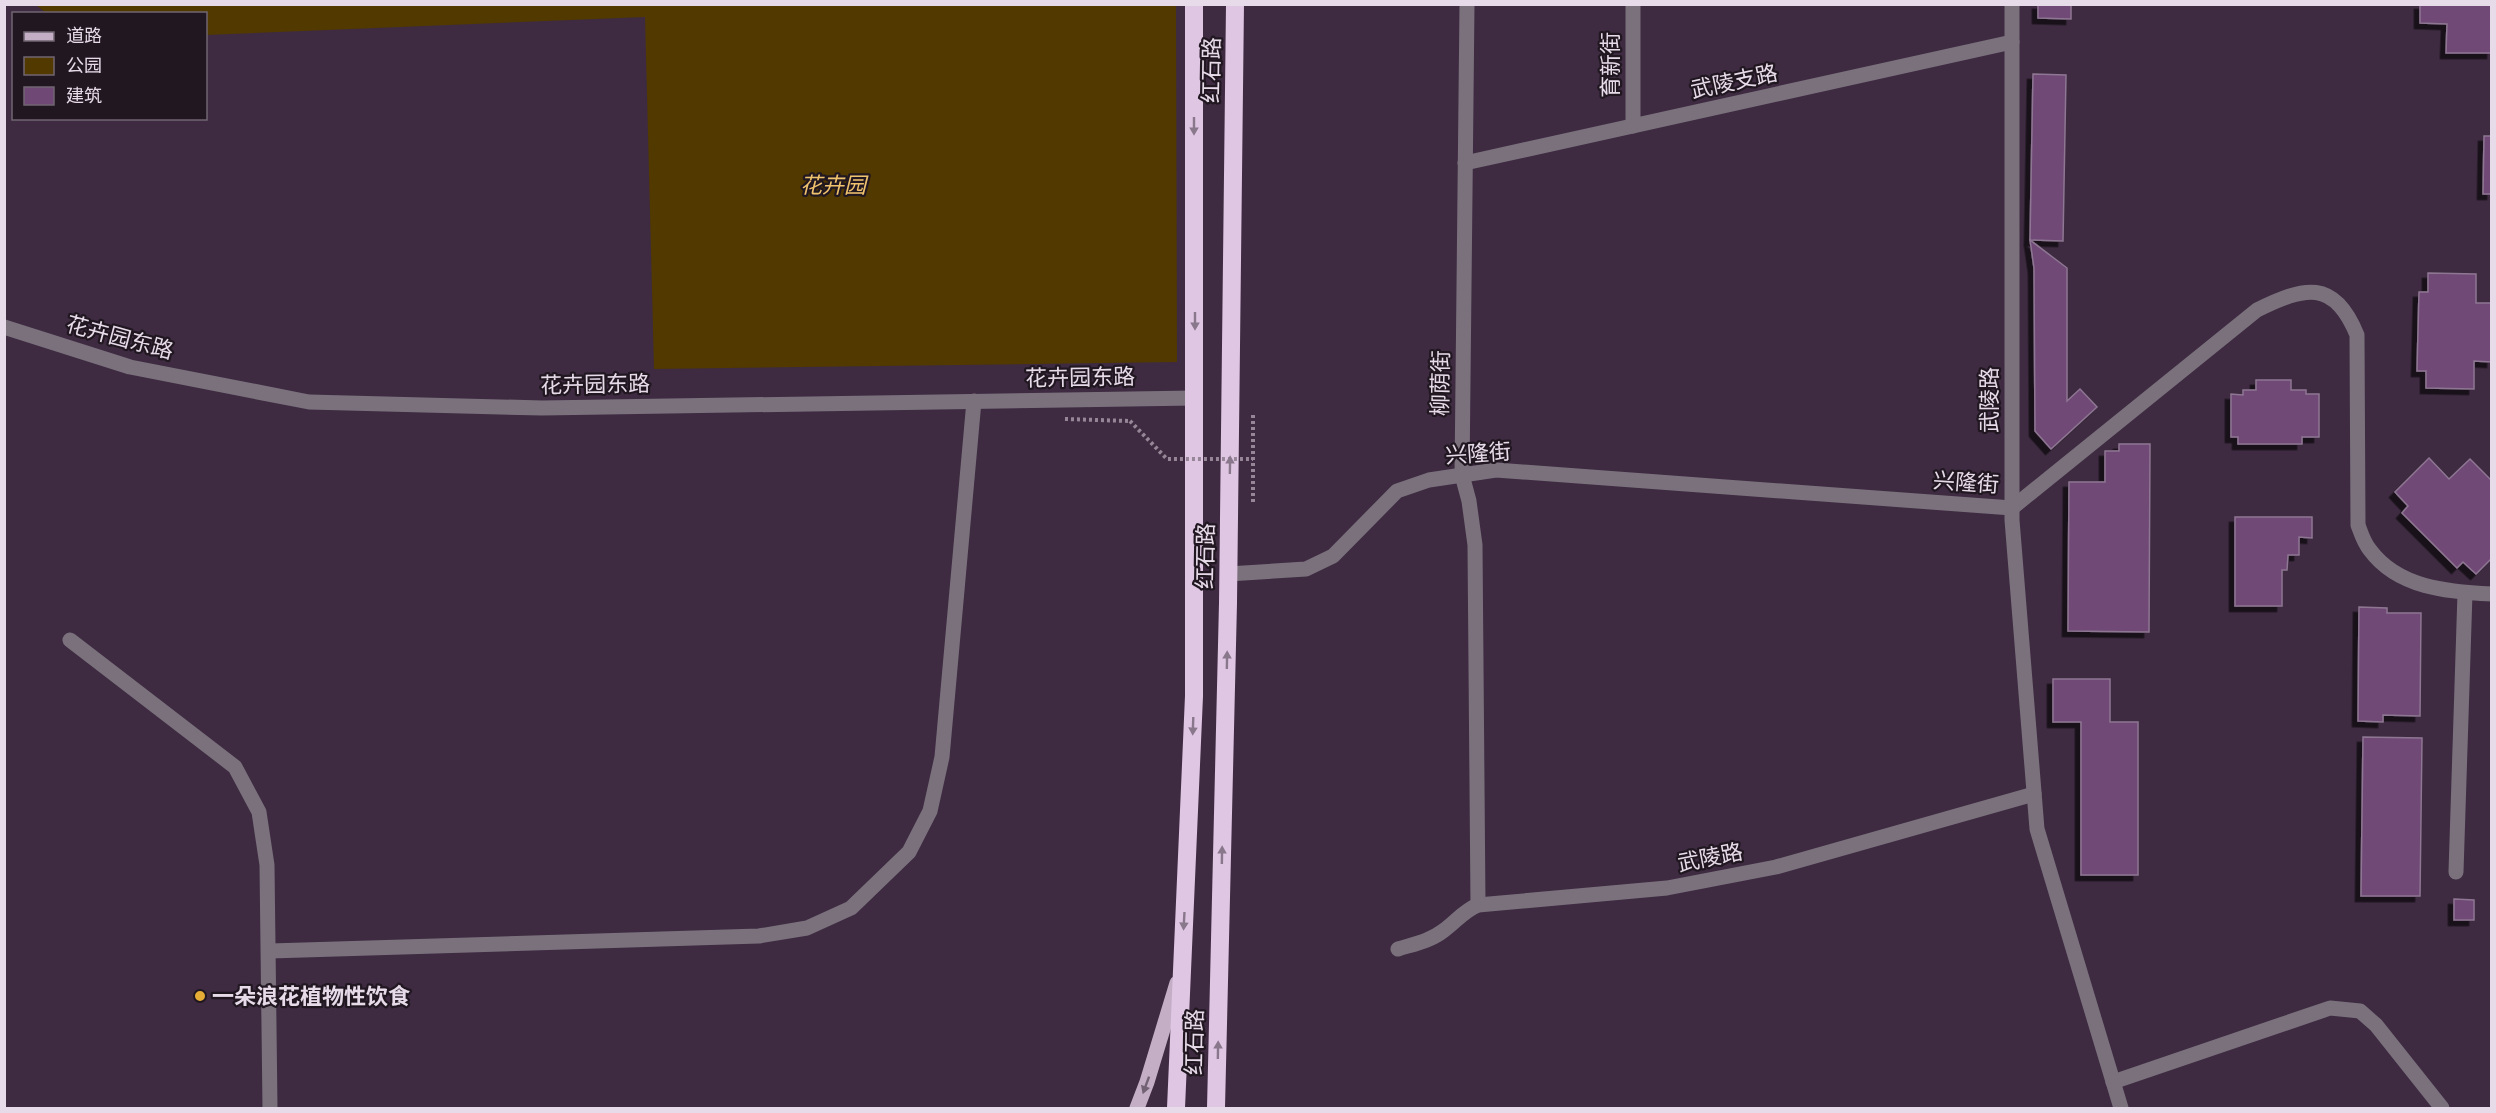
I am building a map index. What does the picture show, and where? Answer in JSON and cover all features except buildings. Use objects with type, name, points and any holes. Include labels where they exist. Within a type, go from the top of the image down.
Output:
[{"type":"highway","name":"红石路","points":[[1176,1108],[1194,696],[1194,4]]},
{"type":"highway","name":"红石路","points":[[1216,1108],[1228,574],[1235,4]]},
{"type":"main road","name":"红石路","points":[[1137,1108],[1181,968]]},
{"type":"street","name":"柳荫街","points":[[1467,4],[1462,475],[1469,501],[1475,545],[1478,905]]},
{"type":"street","name":"育新街","points":[[1633,4],[1633,126]]},
{"type":"street","name":"武陵路","points":[[2012,4],[2012,508],[2037,829],[2121,1108]]},
{"type":"street","name":"武陵支路","points":[[1465,163],[2012,42]]},
{"type":"street","name":"兴隆街","points":[[1228,574],[1306,569],[1333,556],[1397,491],[1429,480],[1496,470],[2012,508],[2257,310],[2290,294],[2313,292],[2335,298],[2349,314],[2357,335],[2358,525],[2369,549],[2389,570],[2418,583],[2447,592],[2492,594]]},
{"type":"street","name":"花卉园东路","points":[[4,327],[130,367],[309,402],[542,408],[1195,398]]},
{"type":"street","points":[[270,951],[759,936],[807,928],[851,908],[909,852],[930,811],[942,757],[974,401]]},
{"type":"street","points":[[2456,872],[2464,592]]},
{"type":"street","points":[[70,640],[235,767],[259,812],[267,865],[270,951],[270,1108]]},
{"type":"street","name":"武陵路","points":[[1398,949],[1425,941],[1444,931],[1466,910],[1478,905],[1667,888],[1765,869],[2034,794]]},
{"type":"street","points":[[2113,1082],[2330,1008],[2360,1011],[2376,1025],[2442,1108]]},
{"type":"path","points":[[1253,413],[1253,502]]},
{"type":"path","points":[[1065,419],[1130,421],[1167,459],[1253,459]]},
{"type":"green space","name":"花卉园","points":[[36,5],[1176,5],[1177,362],[654,369],[645,17],[207,35],[207,12],[45,12]]},
{"type":"place","name":"一朵浪花植物性饮食","points":[[200,996]]}]
